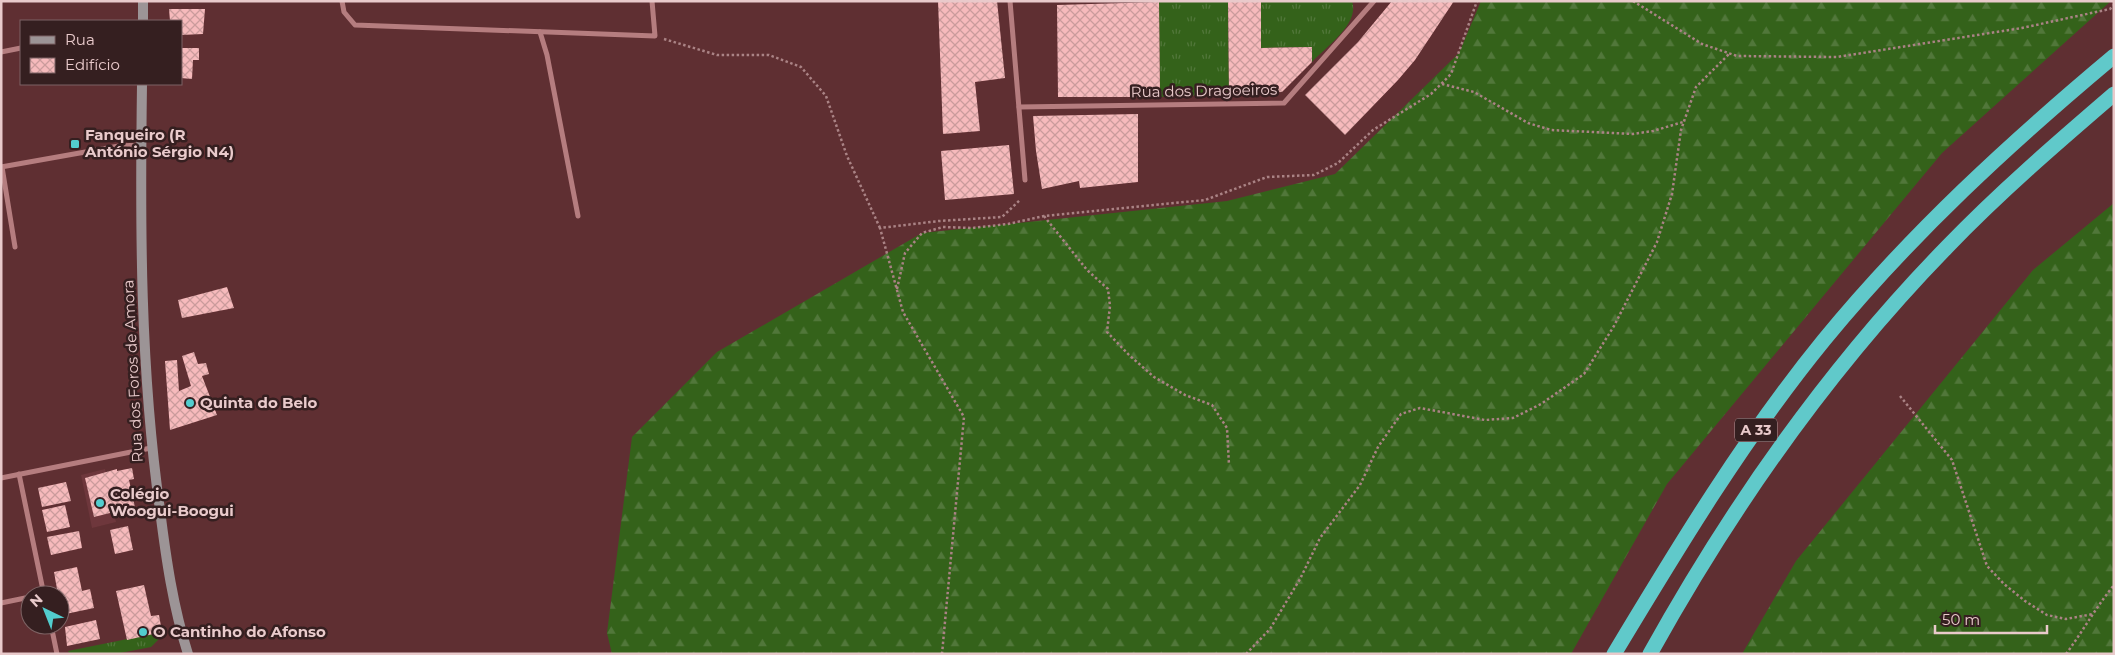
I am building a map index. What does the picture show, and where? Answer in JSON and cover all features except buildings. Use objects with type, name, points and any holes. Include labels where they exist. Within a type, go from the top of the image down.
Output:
[{"type":"highway","name":"A 33","points":[[1614,654],[1714,490],[1824,340],[1863,294],[1939,213],[2018,138],[2114,56]]},
{"type":"highway","name":"A 33","points":[[1650,654],[1687,588],[1740,504],[1803,415],[1856,348],[1908,288],[1984,210],[2028,168],[2114,94]]},
{"type":"main road","points":[[143,1],[143,20]]},
{"type":"main road","name":"Rua dos Foros de Amora","points":[[142,85],[143,327],[151,448],[169,578],[188,654]]},
{"type":"street","points":[[342,1],[344,12],[355,25],[655,36],[652,1]]},
{"type":"street","points":[[1010,1],[1025,180]]},
{"type":"street","name":"Rua dos Dragoeiros","points":[[1019,107],[1284,103],[1374,1]]},
{"type":"street","points":[[540,32],[547,55],[578,216]]},
{"type":"street","points":[[1,52],[20,48]]},
{"type":"street","points":[[15,247],[2,167],[119,146],[141,145]]},
{"type":"street","points":[[1,478],[151,448]]},
{"type":"street","points":[[19,474],[40,585]]},
{"type":"street","points":[[1,603],[20,599]]},
{"type":"street","points":[[53,635],[57,654]]},
{"type":"path","points":[[897,289],[905,252],[922,233],[943,227],[972,228],[1008,224],[1044,216],[1205,200],[1267,178],[1314,175],[1338,164],[1373,130],[1431,94],[1451,74],[1477,1]]},
{"type":"path","points":[[1633,1],[1702,44],[1736,56],[1837,57],[2022,28],[2110,9],[2114,5]]},
{"type":"path","points":[[655,36],[717,55],[769,55],[801,67],[826,96],[847,156],[880,228],[903,312],[964,417],[942,654]]},
{"type":"path","points":[[1246,654],[1270,629],[1300,579],[1320,538],[1360,485],[1378,447],[1401,414],[1420,408],[1485,420],[1513,418],[1541,404],[1584,374],[1614,326],[1657,242],[1672,194],[1680,130],[1696,87],[1729,54]]},
{"type":"path","points":[[1442,84],[1474,92],[1528,123],[1551,130],[1633,134],[1653,131],[1684,122]]},
{"type":"path","points":[[880,228],[940,221],[1002,217],[1020,200]]},
{"type":"path","points":[[1044,216],[1088,270],[1108,289],[1110,306],[1107,332],[1154,377],[1185,395],[1212,405],[1227,428],[1229,465]]},
{"type":"path","points":[[1900,396],[1952,460],[1987,566],[2018,596],[2047,615],[2066,619],[2093,614]]},
{"type":"path","points":[[2066,654],[2114,585]]},
{"type":"shaded area","name":"Colégio Woogui-Boogui","points":[[105,469],[116,522],[92,528],[81,475]]},
{"type":"green space","points":[[1228,1],[1229,94],[1160,97],[1159,2]]},
{"type":"green space","points":[[1261,1],[1352,1],[1353,10],[1347,26],[1312,62],[1312,47],[1261,48]]},
{"type":"green space","points":[[1481,1],[2111,1],[1942,153],[1667,484],[1571,654],[612,654],[607,633],[632,437],[717,352],[922,233],[1227,201],[1335,174],[1459,53]]},
{"type":"green space","points":[[2114,203],[2114,654],[1742,654],[1796,561],[2033,270]]},
{"type":"green space","points":[[162,632],[163,635],[151,647],[115,654],[70,654],[68,651]]},
{"type":"place","name":"Fanqueiro (R António Sérgio N4)","points":[[75,144]]},
{"type":"place","name":"Quinta do Belo","points":[[190,403]]},
{"type":"place","name":"Colégio Woogui-Boogui","points":[[100,503]]},
{"type":"place","name":"O Cantinho do Afonso","points":[[143,632]]}]
